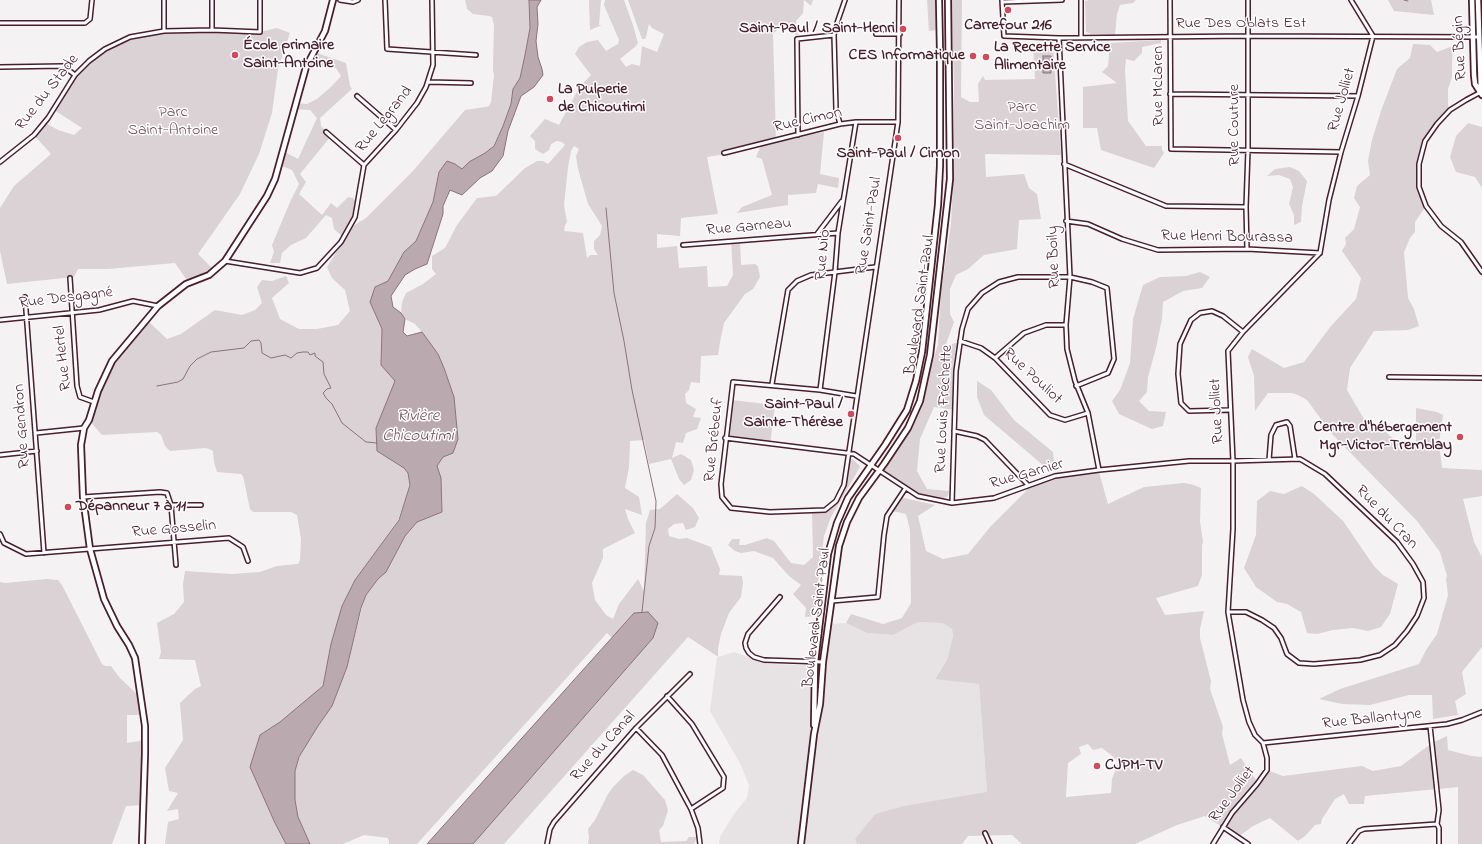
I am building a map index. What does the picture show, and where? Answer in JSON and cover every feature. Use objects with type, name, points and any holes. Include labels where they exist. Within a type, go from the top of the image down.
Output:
[{"type":"main road","points":[[142,844],[146,740],[145,726],[135,658],[129,644],[117,626],[104,598],[90,549],[83,497],[81,445],[84,428],[89,420],[98,391],[112,361],[158,306],[186,284],[209,275],[225,261],[267,196],[275,179],[306,67],[325,32],[333,0]]},
{"type":"main road","name":"Boulevard Saint-Paul","points":[[814,734],[815,662],[828,554],[837,523],[848,498],[872,465],[907,410],[916,380],[922,352],[938,205],[940,166],[939,0]]},
{"type":"main road","name":"Boulevard Saint-Paul","points":[[801,844],[839,546],[847,522],[859,498],[882,471],[908,428],[920,400],[930,355],[950,179],[948,0]]},
{"type":"main road","name":"Rue Bégin","points":[[1472,0],[1475,84],[1482,93]]},
{"type":"main road","name":"Rue Bégin","points":[[1478,0],[1482,93]]},
{"type":"street","points":[[0,23],[85,23],[90,19],[92,0]]},
{"type":"street","points":[[164,0],[164,31]]},
{"type":"street","points":[[212,0],[212,30]]},
{"type":"street","name":"Rue du Stade","points":[[0,162],[34,135],[48,118],[75,75],[89,60],[105,49],[130,37],[164,31],[212,30],[260,32],[260,0]]},
{"type":"street","points":[[340,0],[353,2],[358,0]]},
{"type":"street","points":[[385,0],[387,49],[476,55]]},
{"type":"street","name":"Rue Legrand","points":[[225,261],[300,273],[317,268],[341,242],[355,217],[364,165],[396,130],[417,104],[428,82],[433,65],[432,0]]},
{"type":"street","points":[[840,124],[836,109],[834,35],[845,0]]},
{"type":"street","name":"Rue Saint-Paul","points":[[848,454],[898,122],[900,34],[899,0]]},
{"type":"street","points":[[1002,1],[1062,0]]},
{"type":"street","points":[[1081,0],[1081,37]]},
{"type":"street","name":"Rue McLaren","points":[[1170,0],[1171,149],[1248,150]]},
{"type":"street","name":"Rue Couture","points":[[1247,249],[1248,0]]},
{"type":"street","points":[[1352,0],[1373,36]]},
{"type":"street","name":"Rue Des Oblats Est","points":[[1002,1],[1004,36],[1059,38],[1479,36]]},
{"type":"street","points":[[876,34],[900,34]]},
{"type":"street","points":[[798,135],[797,39],[834,35]]},
{"type":"street","name":"Rue Jolliet","points":[[1212,844],[1224,828],[1232,813],[1258,784],[1267,770],[1267,758],[1263,743],[1255,734],[1249,722],[1242,700],[1228,612],[1230,604],[1230,572],[1233,529],[1233,461],[1229,410],[1228,351],[1243,332],[1320,253],[1329,200],[1373,36]]},
{"type":"street","name":"Rue Boily","points":[[1059,38],[1066,221],[1070,277],[1066,325],[1067,349],[1076,386],[1088,413],[1099,470]]},
{"type":"street","points":[[0,66],[63,66],[75,75]]},
{"type":"street","points":[[428,82],[471,84]]},
{"type":"street","points":[[1482,93],[1466,100],[1450,110],[1437,124],[1425,142],[1418,164],[1419,187],[1426,206],[1441,226],[1461,242],[1482,272]]},
{"type":"street","points":[[1170,94],[1358,96]]},
{"type":"street","points":[[357,96],[396,130]]},
{"type":"street","name":"Rue Cimon","points":[[724,153],[840,124],[856,122],[898,122]]},
{"type":"street","name":"Rue Nio","points":[[820,390],[836,272],[838,233],[856,122]]},
{"type":"street","points":[[326,132],[364,165]]},
{"type":"street","points":[[1248,150],[1341,152]]},
{"type":"street","points":[[1064,164],[1166,206],[1246,207]]},
{"type":"street","points":[[817,234],[843,200]]},
{"type":"street","name":"Rue Henri Bourassa","points":[[1066,221],[1088,224],[1122,239],[1158,250],[1247,249],[1320,253]]},
{"type":"street","name":"Rue Garneau","points":[[683,245],[838,233]]},
{"type":"street","points":[[856,396],[772,384],[788,290],[797,281],[811,275],[876,267]]},
{"type":"street","name":"Rue Louis Fréchette","points":[[952,503],[956,371],[960,341],[968,309],[982,292],[999,282],[1018,277],[1070,277],[1092,282],[1107,288],[1114,359],[1108,373],[1076,386]]},
{"type":"street","name":"Rue Hertel","points":[[70,278],[77,386],[80,397],[94,402]]},
{"type":"street","name":"Rue Gendron","points":[[25,297],[44,553]]},
{"type":"street","name":"Rue Desgagné","points":[[0,320],[99,310],[133,301],[158,306]]},
{"type":"street","points":[[1229,410],[1189,411],[1181,403],[1178,374],[1180,344],[1191,320],[1200,313],[1212,311],[1223,316],[1243,332]]},
{"type":"street","points":[[994,358],[1024,334],[1046,325],[1066,325]]},
{"type":"street","name":"Rue Pouliot","points":[[960,341],[981,348],[994,358],[1050,415],[1065,420],[1088,413]]},
{"type":"street","points":[[1389,377],[1482,378]]},
{"type":"street","name":"Rue Brébeuf","points":[[772,384],[733,382],[720,484],[722,497],[731,508],[770,512],[825,510],[836,501],[844,486],[848,454]]},
{"type":"street","points":[[1269,460],[1271,435],[1276,425],[1287,422],[1290,426],[1295,459]]},
{"type":"street","points":[[36,433],[84,428]]},
{"type":"street","points":[[954,431],[977,436],[985,440],[1028,485]]},
{"type":"street","name":"Rue Garnier","points":[[725,438],[854,454],[882,471],[905,489],[918,496],[952,503],[994,498],[1055,476],[1189,461],[1233,461]]},
{"type":"street","points":[[0,455],[37,451]]},
{"type":"street","name":"Rue du Cran","points":[[1228,612],[1246,612],[1262,620],[1274,628],[1287,654],[1299,663],[1314,664],[1360,660],[1380,655],[1395,645],[1417,616],[1424,598],[1423,582],[1413,564],[1397,542],[1325,474],[1300,459],[1233,461]]},
{"type":"street","points":[[832,601],[878,597],[887,516],[905,489]]},
{"type":"street","points":[[83,497],[160,492],[167,493],[171,505],[176,565]]},
{"type":"street","points":[[171,505],[201,505]]},
{"type":"street","points":[[0,534],[4,543],[26,554],[90,549]]},
{"type":"street","name":"Rue Gosselin","points":[[90,549],[229,538],[243,547],[248,561]]},
{"type":"street","points":[[780,597],[748,634],[745,643],[749,653],[754,657],[764,660],[823,662]]},
{"type":"street","name":"Rue du Canal","points":[[546,844],[550,829],[554,822],[636,728],[690,674]]},
{"type":"street","points":[[667,696],[692,724],[724,777],[723,788],[691,809]]},
{"type":"street","name":"Rue Ballantyne","points":[[1263,743],[1430,726],[1462,720],[1482,712]]},
{"type":"street","points":[[1430,726],[1439,810],[1437,824],[1439,828],[1439,844]]},
{"type":"street","points":[[636,728],[662,755],[691,809],[698,828],[700,844]]},
{"type":"street","points":[[1349,844],[1359,831],[1364,829],[1437,824]]},
{"type":"street","points":[[1224,828],[1248,844]]},
{"type":"street","points":[[984,833],[990,844]]},
{"type":"shaded area","points":[[918,622],[944,623],[952,629],[953,636],[947,660],[935,678],[979,684],[987,793],[903,806],[875,814],[855,839],[857,844],[719,844],[720,837],[734,814],[747,798],[749,785],[741,765],[710,711],[717,657],[734,652],[768,664],[825,666],[831,624],[846,623],[867,633],[893,635]]},
{"type":"green space","points":[[465,0],[529,0],[530,28],[525,55],[520,78],[513,89],[512,104],[493,146],[485,153],[469,162],[462,169],[439,172],[433,202],[416,241],[404,252],[388,281],[375,287],[370,302],[382,329],[381,365],[395,381],[376,428],[377,451],[404,468],[408,473],[410,485],[398,520],[355,580],[342,606],[331,644],[323,686],[280,722],[260,735],[250,767],[286,844],[165,844],[168,822],[179,819],[178,809],[167,811],[178,793],[169,791],[165,768],[183,740],[180,703],[195,689],[201,686],[195,660],[159,659],[161,652],[157,623],[174,614],[184,602],[183,584],[185,571],[232,574],[260,572],[277,566],[298,564],[300,560],[301,539],[297,515],[291,512],[253,512],[250,509],[243,476],[241,474],[217,472],[213,451],[209,449],[205,448],[170,451],[165,446],[161,435],[157,432],[102,435],[88,419],[112,362],[146,319],[167,339],[181,334],[215,310],[242,315],[255,310],[262,303],[257,287],[262,280],[272,281],[286,276],[289,283],[272,298],[280,319],[299,329],[317,329],[338,325],[350,311],[345,290],[332,278],[327,267],[353,226],[366,218],[412,172],[465,110],[489,106],[491,102],[494,75],[494,25],[492,17],[473,14],[467,9]]},
{"type":"green space","points":[[589,0],[601,0],[599,25],[602,25],[590,30]]},
{"type":"green space","points":[[605,0],[624,0],[633,25],[638,43],[620,59],[626,67],[632,64],[640,66],[642,46],[657,52],[664,34],[652,28],[649,24],[646,37],[645,39],[642,39],[628,0],[804,0],[803,13],[796,21],[798,36],[789,29],[778,29],[773,34],[776,141],[824,132],[820,174],[839,178],[838,188],[818,184],[816,193],[788,195],[788,205],[737,213],[742,207],[772,195],[762,159],[756,157],[761,145],[707,157],[718,214],[681,218],[680,236],[657,234],[657,248],[677,246],[679,268],[707,266],[708,287],[727,286],[733,275],[731,241],[740,241],[741,265],[755,264],[758,266],[760,277],[753,289],[745,294],[724,323],[718,355],[701,356],[700,383],[691,382],[689,390],[685,394],[686,403],[696,409],[693,417],[701,418],[697,429],[686,433],[683,443],[676,442],[672,458],[681,454],[691,460],[694,470],[691,480],[684,485],[679,479],[671,459],[649,464],[644,440],[630,441],[629,467],[625,488],[639,497],[642,515],[625,509],[635,533],[603,549],[603,558],[592,583],[595,600],[606,615],[613,619],[619,604],[638,579],[644,591],[646,523],[650,510],[660,509],[677,494],[693,508],[699,518],[695,527],[686,530],[683,523],[674,524],[668,529],[669,536],[679,539],[687,538],[711,547],[720,569],[719,575],[742,576],[743,583],[741,597],[729,613],[721,634],[718,656],[688,637],[504,844],[473,844],[653,638],[648,612],[634,613],[612,638],[607,633],[417,844],[389,844],[388,838],[364,835],[343,844],[310,844],[298,817],[295,800],[295,771],[299,758],[332,706],[347,667],[366,595],[378,579],[386,572],[405,536],[417,522],[442,512],[441,478],[437,466],[443,457],[453,453],[453,397],[444,368],[438,354],[422,332],[415,324],[405,319],[401,313],[402,302],[406,293],[423,284],[436,274],[432,269],[432,256],[445,248],[457,225],[477,198],[496,196],[525,168],[537,161],[543,161],[548,164],[565,145],[562,142],[557,141],[551,144],[549,150],[543,154],[535,149],[535,141],[530,136],[545,119],[559,125],[580,86],[591,75],[575,54],[579,47],[587,42],[598,40],[606,51],[618,44],[619,40],[604,5]],"holes":[[[574,146],[579,149],[576,156],[578,169],[588,204],[602,226],[600,235],[594,241],[594,249],[598,255],[590,255],[587,258],[583,233],[564,231],[567,222],[564,205],[568,167],[571,151]]]},
{"type":"green space","points":[[804,0],[813,0],[811,6]]},
{"type":"green space","points":[[927,0],[936,0],[937,30],[929,31]]},
{"type":"green space","name":"Parc Saint-Joachim","points":[[951,0],[962,0],[961,97],[970,102],[979,102],[978,84],[983,76],[985,80],[1035,79],[1033,45],[1053,45],[1061,155],[985,154],[986,177],[1024,174],[1029,188],[1037,194],[1041,219],[1019,220],[1017,249],[984,255],[968,269],[956,275],[950,289],[950,314],[954,322],[945,347],[960,341],[955,410],[934,407],[920,439],[917,471],[927,489],[949,491],[948,496],[942,499],[916,493],[884,471],[883,468],[910,427],[938,345],[941,292],[951,224],[954,164],[954,82]]},
{"type":"green space","points":[[1136,0],[1133,3],[1120,5],[1117,14],[1115,35],[1091,34],[1086,32],[1085,1]]},
{"type":"green space","points":[[1388,0],[1431,0],[1434,15],[1394,11]]},
{"type":"green space","name":"Parc Saint-Antoine","points":[[277,28],[290,33],[278,69],[272,113],[259,154],[240,194],[198,254],[215,271],[189,283],[175,263],[108,269],[78,269],[74,277],[7,284],[0,251],[0,208],[14,186],[51,154],[34,135],[42,121],[58,130],[74,135],[82,128],[51,108],[73,75],[89,58],[110,44],[146,32],[260,32]]},
{"type":"green space","points":[[1161,40],[1161,43],[1142,47],[1142,53],[1134,61],[1126,59],[1125,69],[1128,121],[1146,146],[1162,146],[1164,153],[1154,168],[1101,150],[1097,128],[1083,128],[1083,87],[1117,83],[1102,72],[1108,66],[1110,43]]},
{"type":"green space","points":[[1413,44],[1430,45],[1437,52],[1453,46],[1452,77],[1448,89],[1448,106],[1450,110],[1437,124],[1425,141],[1419,164],[1419,187],[1426,206],[1415,222],[1415,232],[1410,238],[1404,252],[1408,298],[1414,309],[1419,326],[1408,330],[1374,331],[1350,368],[1347,390],[1368,426],[1381,427],[1390,436],[1408,448],[1416,445],[1416,408],[1437,412],[1443,415],[1439,443],[1442,468],[1482,470],[1482,496],[1463,499],[1474,542],[1482,557],[1482,647],[1462,672],[1466,694],[1455,701],[1458,715],[1433,719],[1432,695],[1409,695],[1370,705],[1342,704],[1319,699],[1340,689],[1419,664],[1426,650],[1437,634],[1448,595],[1447,576],[1440,552],[1417,521],[1332,434],[1307,400],[1292,393],[1268,393],[1255,411],[1254,376],[1248,357],[1252,349],[1284,368],[1304,362],[1331,326],[1356,299],[1361,278],[1342,251],[1346,244],[1345,238],[1354,229],[1360,207],[1354,198],[1357,186],[1370,175],[1368,161],[1372,140],[1381,111],[1397,69],[1410,58]]},
{"type":"green space","points":[[314,52],[346,63],[350,86],[352,89],[320,118],[321,126],[331,136],[300,174],[306,182],[299,194],[322,215],[331,203],[337,208],[348,197],[353,198],[358,203],[355,217],[343,237],[334,229],[332,218],[326,215],[306,238],[291,245],[282,253],[280,263],[270,263],[274,252],[272,245],[299,184],[292,170],[279,165],[283,151],[298,159],[317,118],[310,110],[294,109],[295,103],[307,104],[317,99],[341,76],[336,68],[320,67],[309,60]]},
{"type":"green space","points":[[1468,123],[1482,127],[1482,188],[1475,177],[1456,172],[1450,157],[1456,136]]},
{"type":"green space","points":[[1290,167],[1299,171],[1307,181],[1302,206],[1301,222],[1294,225],[1294,215],[1289,204],[1293,187],[1290,179],[1279,175],[1267,176],[1275,169]]},
{"type":"green space","points":[[1200,272],[1210,277],[1202,288],[1183,291],[1163,302],[1162,319],[1148,377],[1147,392],[1139,401],[1149,411],[1166,412],[1163,426],[1152,429],[1119,414],[1112,401],[1120,390],[1130,363],[1133,319],[1143,285],[1160,277],[1186,276]]},
{"type":"green space","points":[[977,381],[991,390],[1014,420],[1053,452],[1054,462],[1044,466],[984,415],[977,397]]},
{"type":"green space","points":[[731,400],[775,405],[770,445],[726,440]]},
{"type":"green space","points":[[849,459],[852,459],[860,467],[831,517],[824,536],[814,616],[805,617],[806,608],[793,594],[801,585],[789,576],[773,558],[754,551],[741,553],[735,551],[728,545],[732,539],[740,539],[739,545],[745,545],[767,538],[774,541],[791,563],[804,565],[813,557],[812,510],[825,510],[836,501],[844,485]]},
{"type":"green space","points":[[1099,472],[1108,504],[1144,487],[1184,483],[1201,488],[1200,521],[1203,542],[1202,575],[1198,586],[1156,598],[1165,615],[1204,611],[1200,629],[1200,638],[1211,681],[1210,689],[1223,727],[1222,734],[1230,765],[1241,758],[1258,783],[1267,770],[1283,776],[1362,766],[1373,771],[1401,766],[1432,743],[1447,736],[1448,750],[1471,756],[1482,757],[1482,844],[1458,844],[1458,787],[1365,796],[1364,804],[1349,804],[1344,794],[1335,799],[1322,819],[1321,824],[1315,825],[1298,841],[1270,818],[1253,826],[1238,837],[1205,816],[1177,825],[1135,844],[1022,844],[1012,835],[968,836],[962,844],[857,844],[855,839],[875,814],[903,806],[987,792],[979,684],[935,679],[947,660],[953,636],[952,629],[943,623],[918,622],[893,635],[867,633],[846,623],[851,614],[883,624],[902,618],[911,603],[910,530],[906,514],[892,511],[900,497],[935,505],[918,516],[926,551],[943,559],[968,554],[991,526],[1030,487],[1055,479]],"holes":[[[1088,744],[1093,750],[1102,748],[1119,761],[1112,779],[1111,793],[1066,797],[1068,763],[1081,754],[1079,747]]]},
{"type":"green space","points":[[1302,486],[1314,494],[1343,521],[1374,566],[1383,575],[1398,584],[1390,614],[1381,627],[1368,631],[1353,628],[1333,630],[1317,634],[1307,633],[1301,612],[1287,604],[1277,602],[1256,587],[1244,568],[1256,535],[1257,501],[1270,491],[1284,494]]},
{"type":"green space","points":[[47,579],[58,580],[62,585],[102,664],[105,666],[111,666],[119,677],[140,697],[143,715],[127,715],[127,743],[145,740],[143,805],[126,806],[112,844],[0,844],[0,582],[5,583]]},
{"type":"green space","points":[[633,770],[643,775],[665,800],[668,810],[663,826],[659,830],[661,842],[686,841],[689,837],[697,837],[694,844],[588,844],[588,829],[595,820],[608,794],[624,776]]},
{"type":"water","name":"Rivière Chicoutimi","points":[[529,0],[541,0],[537,7],[538,24],[536,41],[538,57],[543,75],[534,87],[521,96],[508,131],[503,156],[492,171],[480,178],[462,195],[450,190],[443,206],[443,214],[427,264],[405,275],[391,296],[393,307],[401,313],[405,319],[403,332],[407,336],[422,332],[438,354],[454,397],[458,439],[453,453],[443,457],[437,466],[441,478],[442,512],[417,522],[405,536],[386,572],[378,579],[366,595],[361,608],[347,667],[332,706],[299,757],[295,771],[295,800],[298,817],[310,844],[286,844],[250,767],[260,735],[280,722],[323,686],[331,644],[342,606],[355,580],[399,520],[410,485],[408,473],[404,468],[377,451],[376,428],[395,381],[381,365],[382,329],[370,302],[375,287],[388,281],[404,252],[416,241],[433,202],[439,172],[447,161],[462,169],[469,162],[494,146],[511,104],[513,89],[520,78],[530,28]]},
{"type":"water","points":[[1043,56],[1051,56],[1051,73],[1043,73]]},
{"type":"water","points":[[648,612],[658,623],[653,638],[473,844],[427,844],[634,613]]},
{"type":"waterway","points":[[1404,0],[1408,1]]},
{"type":"waterway","points":[[606,208],[614,293],[632,390],[656,501],[655,528],[649,546],[642,612]]},
{"type":"waterway","points":[[157,386],[178,382],[183,379],[190,366],[197,359],[211,352],[244,348],[251,341],[259,340],[261,343],[262,353],[271,358],[285,355],[291,358],[297,353],[303,352],[308,352],[310,355],[315,353],[315,356],[323,362],[324,374],[331,388],[327,389],[323,393],[332,404],[342,423],[366,442],[377,443]]},
{"type":"place","name":"Carrefour 216","points":[[1008,10]]},
{"type":"place","name":"Saint-Paul / Saint-Henri","points":[[903,29]]},
{"type":"place","name":"École primaire Saint-Antoine","points":[[235,55]]},
{"type":"place","name":"CES Informatique","points":[[973,56]]},
{"type":"place","name":"La Recette Service Alimentaire","points":[[986,57]]},
{"type":"place","name":"La Pulperie de Chicoutimi","points":[[550,99]]},
{"type":"place","name":"Saint-Paul / Cimon","points":[[898,138]]},
{"type":"place","name":"Saint-Paul / Sainte-Thérèse","points":[[851,414]]},
{"type":"place","name":"Centre d'hébergement Mgr-Victor-Tremblay","points":[[1460,437]]},
{"type":"place","name":"Dépanneur 7 à 11","points":[[68,507]]},
{"type":"place","name":"CJPM-TV","points":[[1097,766]]}]
